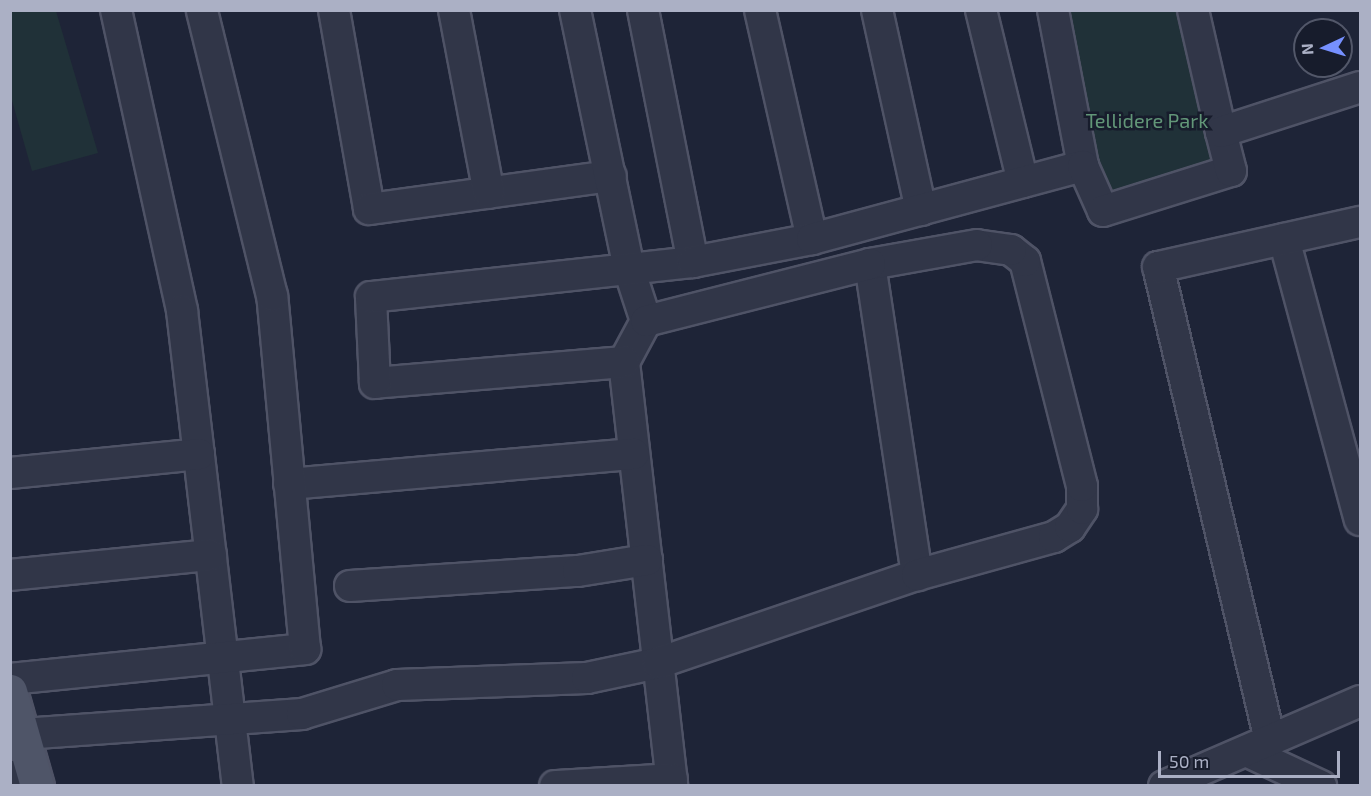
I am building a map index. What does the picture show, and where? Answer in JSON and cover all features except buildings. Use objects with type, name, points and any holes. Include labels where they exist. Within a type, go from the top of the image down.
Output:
[{"type":"main road","points":[[10,692],[23,734],[27,778]]},
{"type":"street","points":[[116,10],[178,289],[231,719],[237,786]]},
{"type":"street","points":[[10,679],[305,650],[272,296],[202,10]]},
{"type":"street","points":[[334,10],[369,209],[611,176]]},
{"type":"street","points":[[454,10],[489,192]]},
{"type":"street","points":[[555,786],[672,782],[624,362],[646,321],[629,269],[574,10]]},
{"type":"street","points":[[643,10],[693,262]]},
{"type":"street","points":[[760,10],[812,239]]},
{"type":"street","points":[[878,10],[921,210]]},
{"type":"street","points":[[981,10],[1023,182]]},
{"type":"street","points":[[1053,10],[1083,166],[1103,211],[1231,171],[1193,10]]},
{"type":"street","points":[[1221,132],[1360,87]]},
{"type":"street","points":[[624,362],[375,383],[371,297],[693,262],[812,239],[1083,166]]},
{"type":"street","points":[[1321,786],[1258,746],[1158,267],[1360,222]]},
{"type":"street","points":[[1284,239],[1360,520]]},
{"type":"street","points":[[23,734],[302,714],[397,686],[586,678],[658,663],[917,574],[1063,533],[1082,509],[1082,486],[1025,261],[990,244],[870,264],[646,321]]},
{"type":"street","points":[[870,264],[917,574]]},
{"type":"street","points":[[10,473],[199,454]]},
{"type":"street","points":[[289,484],[634,454]]},
{"type":"street","points":[[10,575],[211,555]]},
{"type":"street","points":[[350,586],[578,571],[647,560]]},
{"type":"street","points":[[1164,786],[1360,701]]},
{"type":"green space","points":[[11,10],[56,11],[98,153],[32,171],[11,97]]},
{"type":"green space","name":"Tellidere Park","points":[[1061,11],[1187,11],[1224,167],[1106,203]]}]
